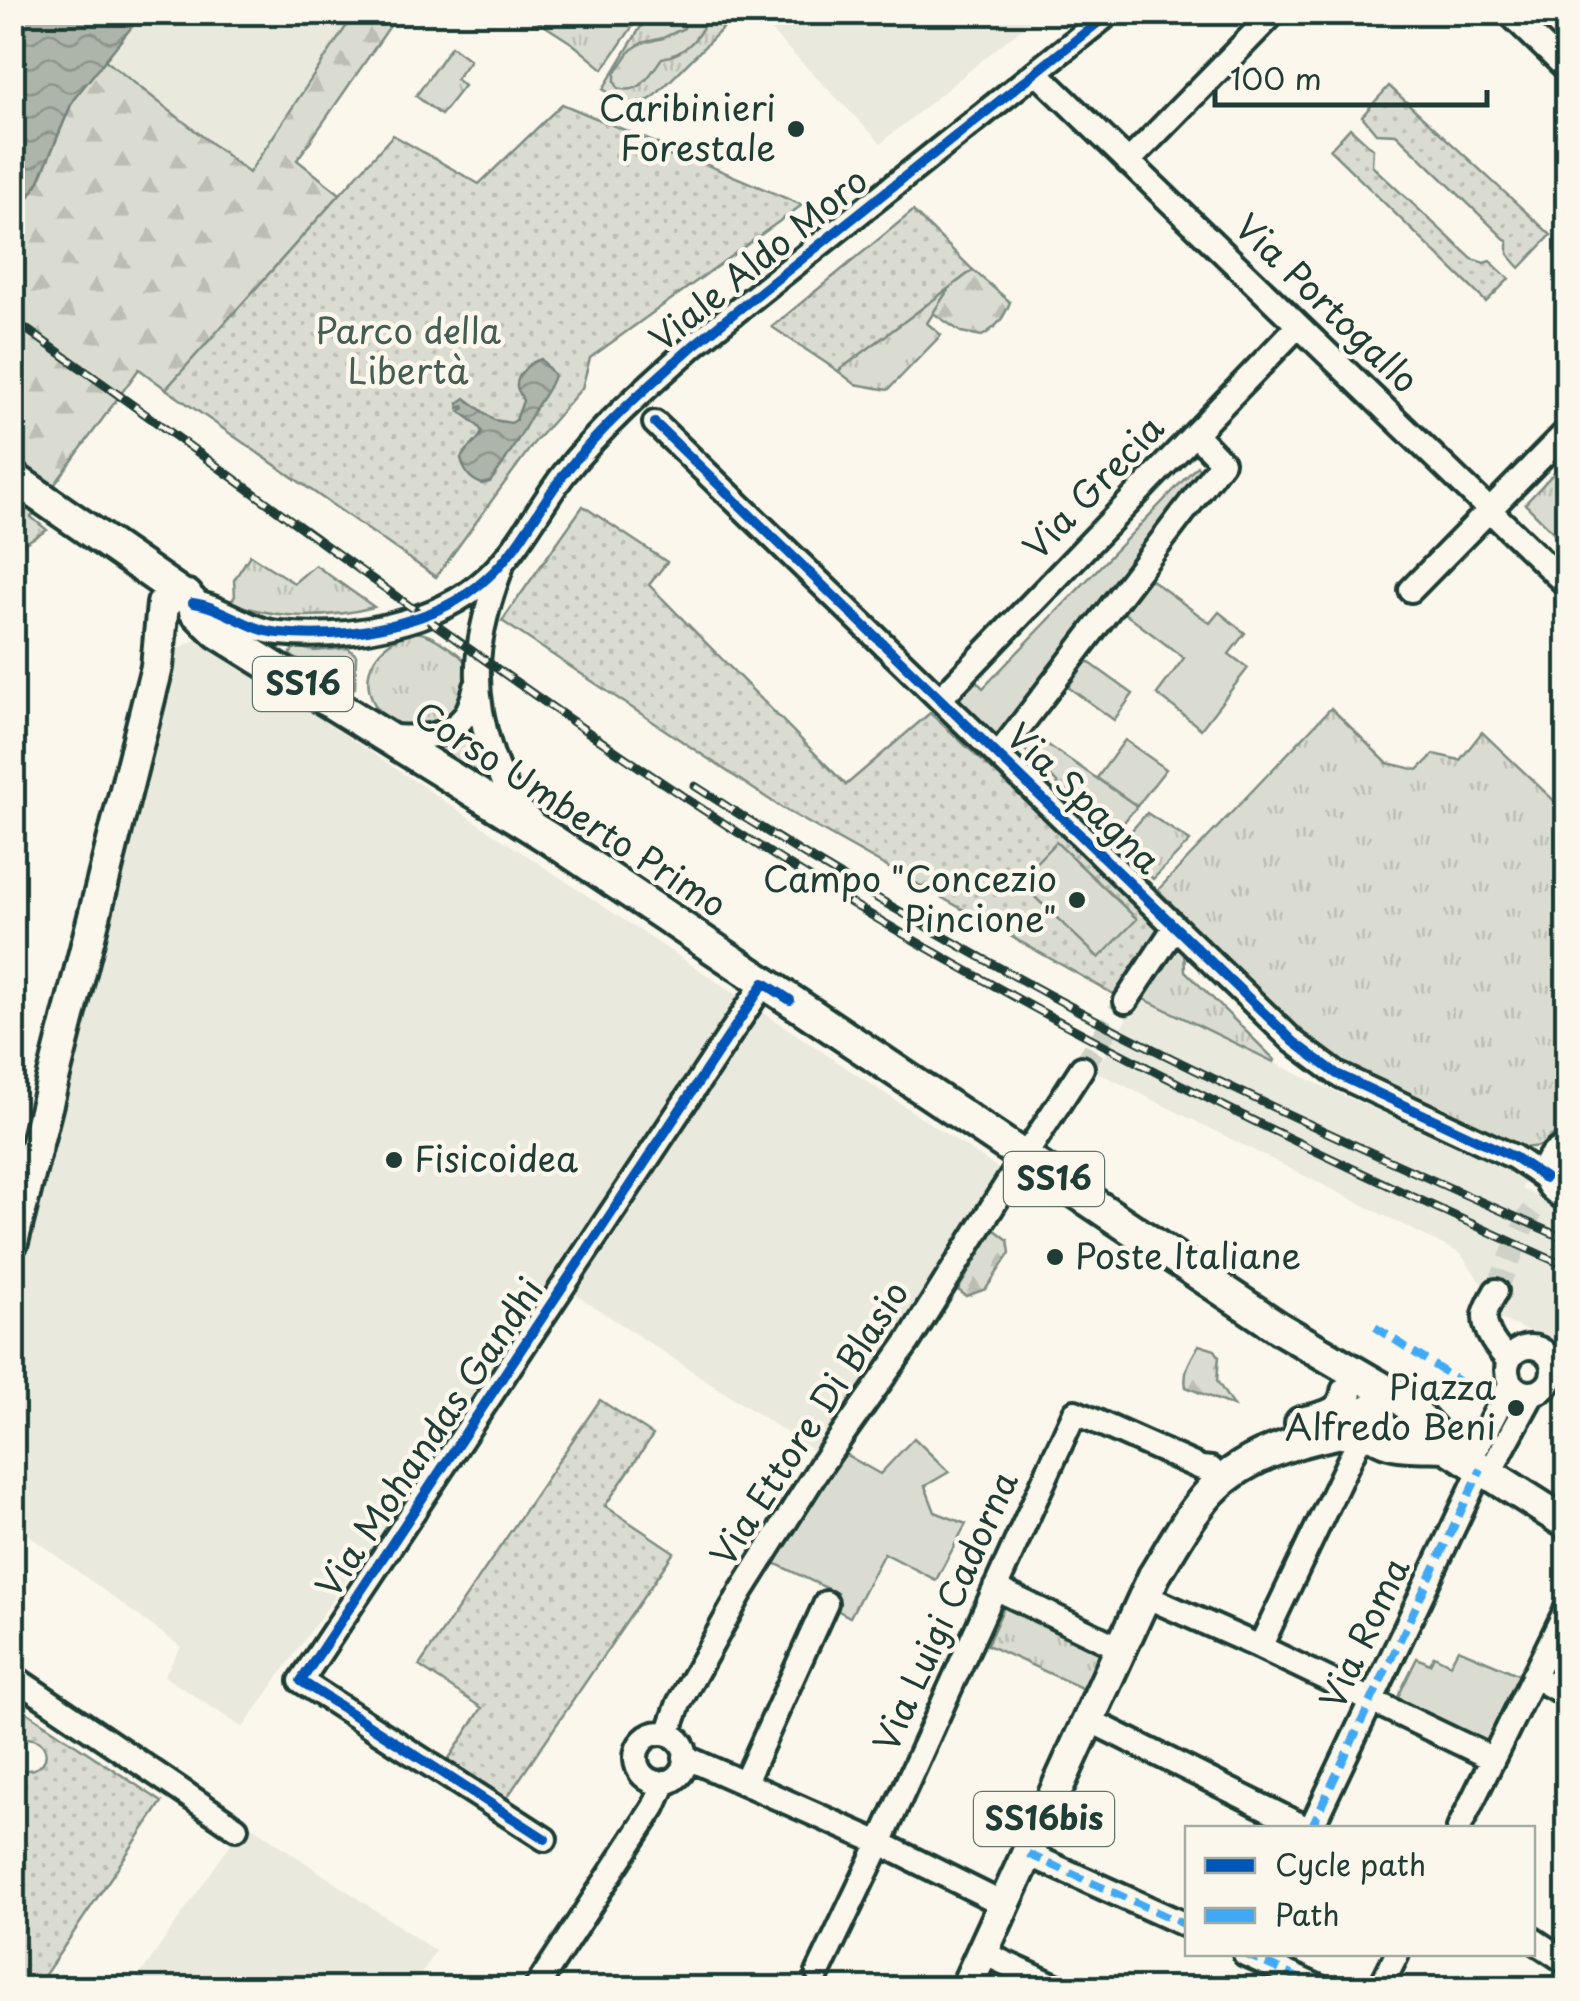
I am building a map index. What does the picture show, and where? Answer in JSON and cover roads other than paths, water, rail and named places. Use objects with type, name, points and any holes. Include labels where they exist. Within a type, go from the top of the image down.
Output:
[{"type":"main road","name":"Corso Umberto Primo","points":[[12,477],[122,552],[184,615],[552,840],[1024,1159],[1327,1356],[1378,1416],[1471,1463],[1568,1524]]},
{"type":"main road","points":[[12,1242],[156,667],[184,615]]},
{"type":"main road","name":"Corso Umberto Primo","points":[[1327,1356],[1378,1416]]},
{"type":"main road","name":"SS16bis","points":[[966,1988],[1150,1586],[1174,1512],[1210,1469],[1256,1438],[1314,1420],[1330,1424],[1378,1416]]},
{"type":"main road","name":"SS16bis","points":[[1150,1586],[1201,1502],[1232,1473],[1274,1451],[1378,1416]]},
{"type":"street","name":"Viale Aldo Moro","points":[[184,615],[214,608],[267,632],[350,632],[411,620],[447,606],[476,588],[504,560],[566,472],[631,401],[694,345],[1110,12]]},
{"type":"street","points":[[1128,162],[1276,12]]},
{"type":"street","points":[[1508,12],[1568,70]]},
{"type":"street","name":"Via Portogallo","points":[[1037,72],[1568,586]]},
{"type":"street","name":"Via Grecia","points":[[940,699],[1298,326]]},
{"type":"street","name":"Via Spagna","points":[[656,422],[1294,1042],[1337,1074],[1525,1161],[1549,1186]]},
{"type":"street","points":[[1411,590],[1568,430]]},
{"type":"street","points":[[998,755],[1222,462],[1195,434]]},
{"type":"street","name":"Viale Aldo Moro","points":[[388,737],[420,738],[451,728],[465,716],[476,687],[490,598],[504,560]]},
{"type":"street","name":"Viale Aldo Moro","points":[[476,687],[499,777],[516,806],[552,840]]},
{"type":"street","points":[[1126,1001],[1175,927]]},
{"type":"street","name":"Via Mohandas Gandhi","points":[[545,1839],[302,1682],[764,982]]},
{"type":"street","name":"Via Ettore Di Blasio","points":[[668,1734],[679,1702],[751,1576],[821,1465],[908,1342],[1082,1068]]},
{"type":"street","points":[[1549,1186],[1557,1149],[1568,1146]]},
{"type":"street","points":[[1471,1463],[1510,1372],[1518,1350],[1532,1347],[1544,1351],[1561,1370],[1540,1392],[1520,1392],[1510,1372],[1495,1345],[1486,1321],[1485,1314],[1496,1291]]},
{"type":"street","points":[[1471,1463],[1533,1393]]},
{"type":"street","name":"Via Luigi Cadorna","points":[[818,1973],[1075,1412],[1210,1469]]},
{"type":"street","points":[[1260,1647],[1356,1444],[1378,1416]]},
{"type":"street","name":"Via Roma","points":[[1309,1826],[1372,1700],[1471,1463]]},
{"type":"street","points":[[1150,1586],[1260,1647],[1493,1758]]},
{"type":"street","points":[[995,1588],[1122,1650]]},
{"type":"street","points":[[745,1782],[826,1604]]},
{"type":"street","points":[[1460,1826],[1568,1606]]},
{"type":"street","points":[[12,1676],[236,1828]]},
{"type":"street","points":[[1533,1676],[1568,1696]]},
{"type":"street","points":[[1089,1720],[1304,1826]]},
{"type":"street","points":[[686,1757],[678,1776],[659,1782],[646,1778],[638,1768],[636,1756],[647,1737],[668,1734],[680,1743],[686,1757],[880,1842],[1005,1906]]},
{"type":"street","points":[[536,1988],[654,1807],[666,1782]]},
{"type":"street","points":[[1028,1854],[1185,1925]]},
{"type":"street","points":[[1535,1942],[1568,1964]]},
{"type":"street","points":[[982,1952],[1060,1988]]},
{"type":"street","points":[[1253,1956],[1305,1985]]},
{"type":"street","points":[[1380,1988],[1396,1956]]},
{"type":"water","points":[[16,12],[143,13],[73,100],[39,181],[13,223],[12,16]]},
{"type":"water","points":[[541,359],[554,375],[550,385],[490,482],[477,482],[468,474],[461,458],[482,432],[460,411],[465,408],[459,408],[458,403],[465,398],[494,420],[511,423],[523,401],[517,387],[521,373]]},
{"type":"tunnel","points":[[1082,1068],[1126,1001]]},
{"type":"tunnel","points":[[1496,1291],[1527,1219],[1538,1204]]},
{"type":"railway","points":[[12,319],[577,725],[866,912],[1161,1075],[1568,1267]]},
{"type":"railway","points":[[695,786],[892,907],[1094,1019],[1329,1133],[1568,1240]]},
{"type":"place","name":"Caribinieri Forestale","points":[[796,129]]},
{"type":"place","name":"Campo \"Concezio Pincione\"","points":[[1077,900]]},
{"type":"place","name":"Fisicoidea","points":[[394,1160]]},
{"type":"place","name":"Poste Italiane","points":[[1055,1257]]},
{"type":"place","name":"Piazza Alfredo Beni","points":[[1516,1408]]},
{"type":"park label","name":"Parco della Libertà","points":[[408,352]]}]
